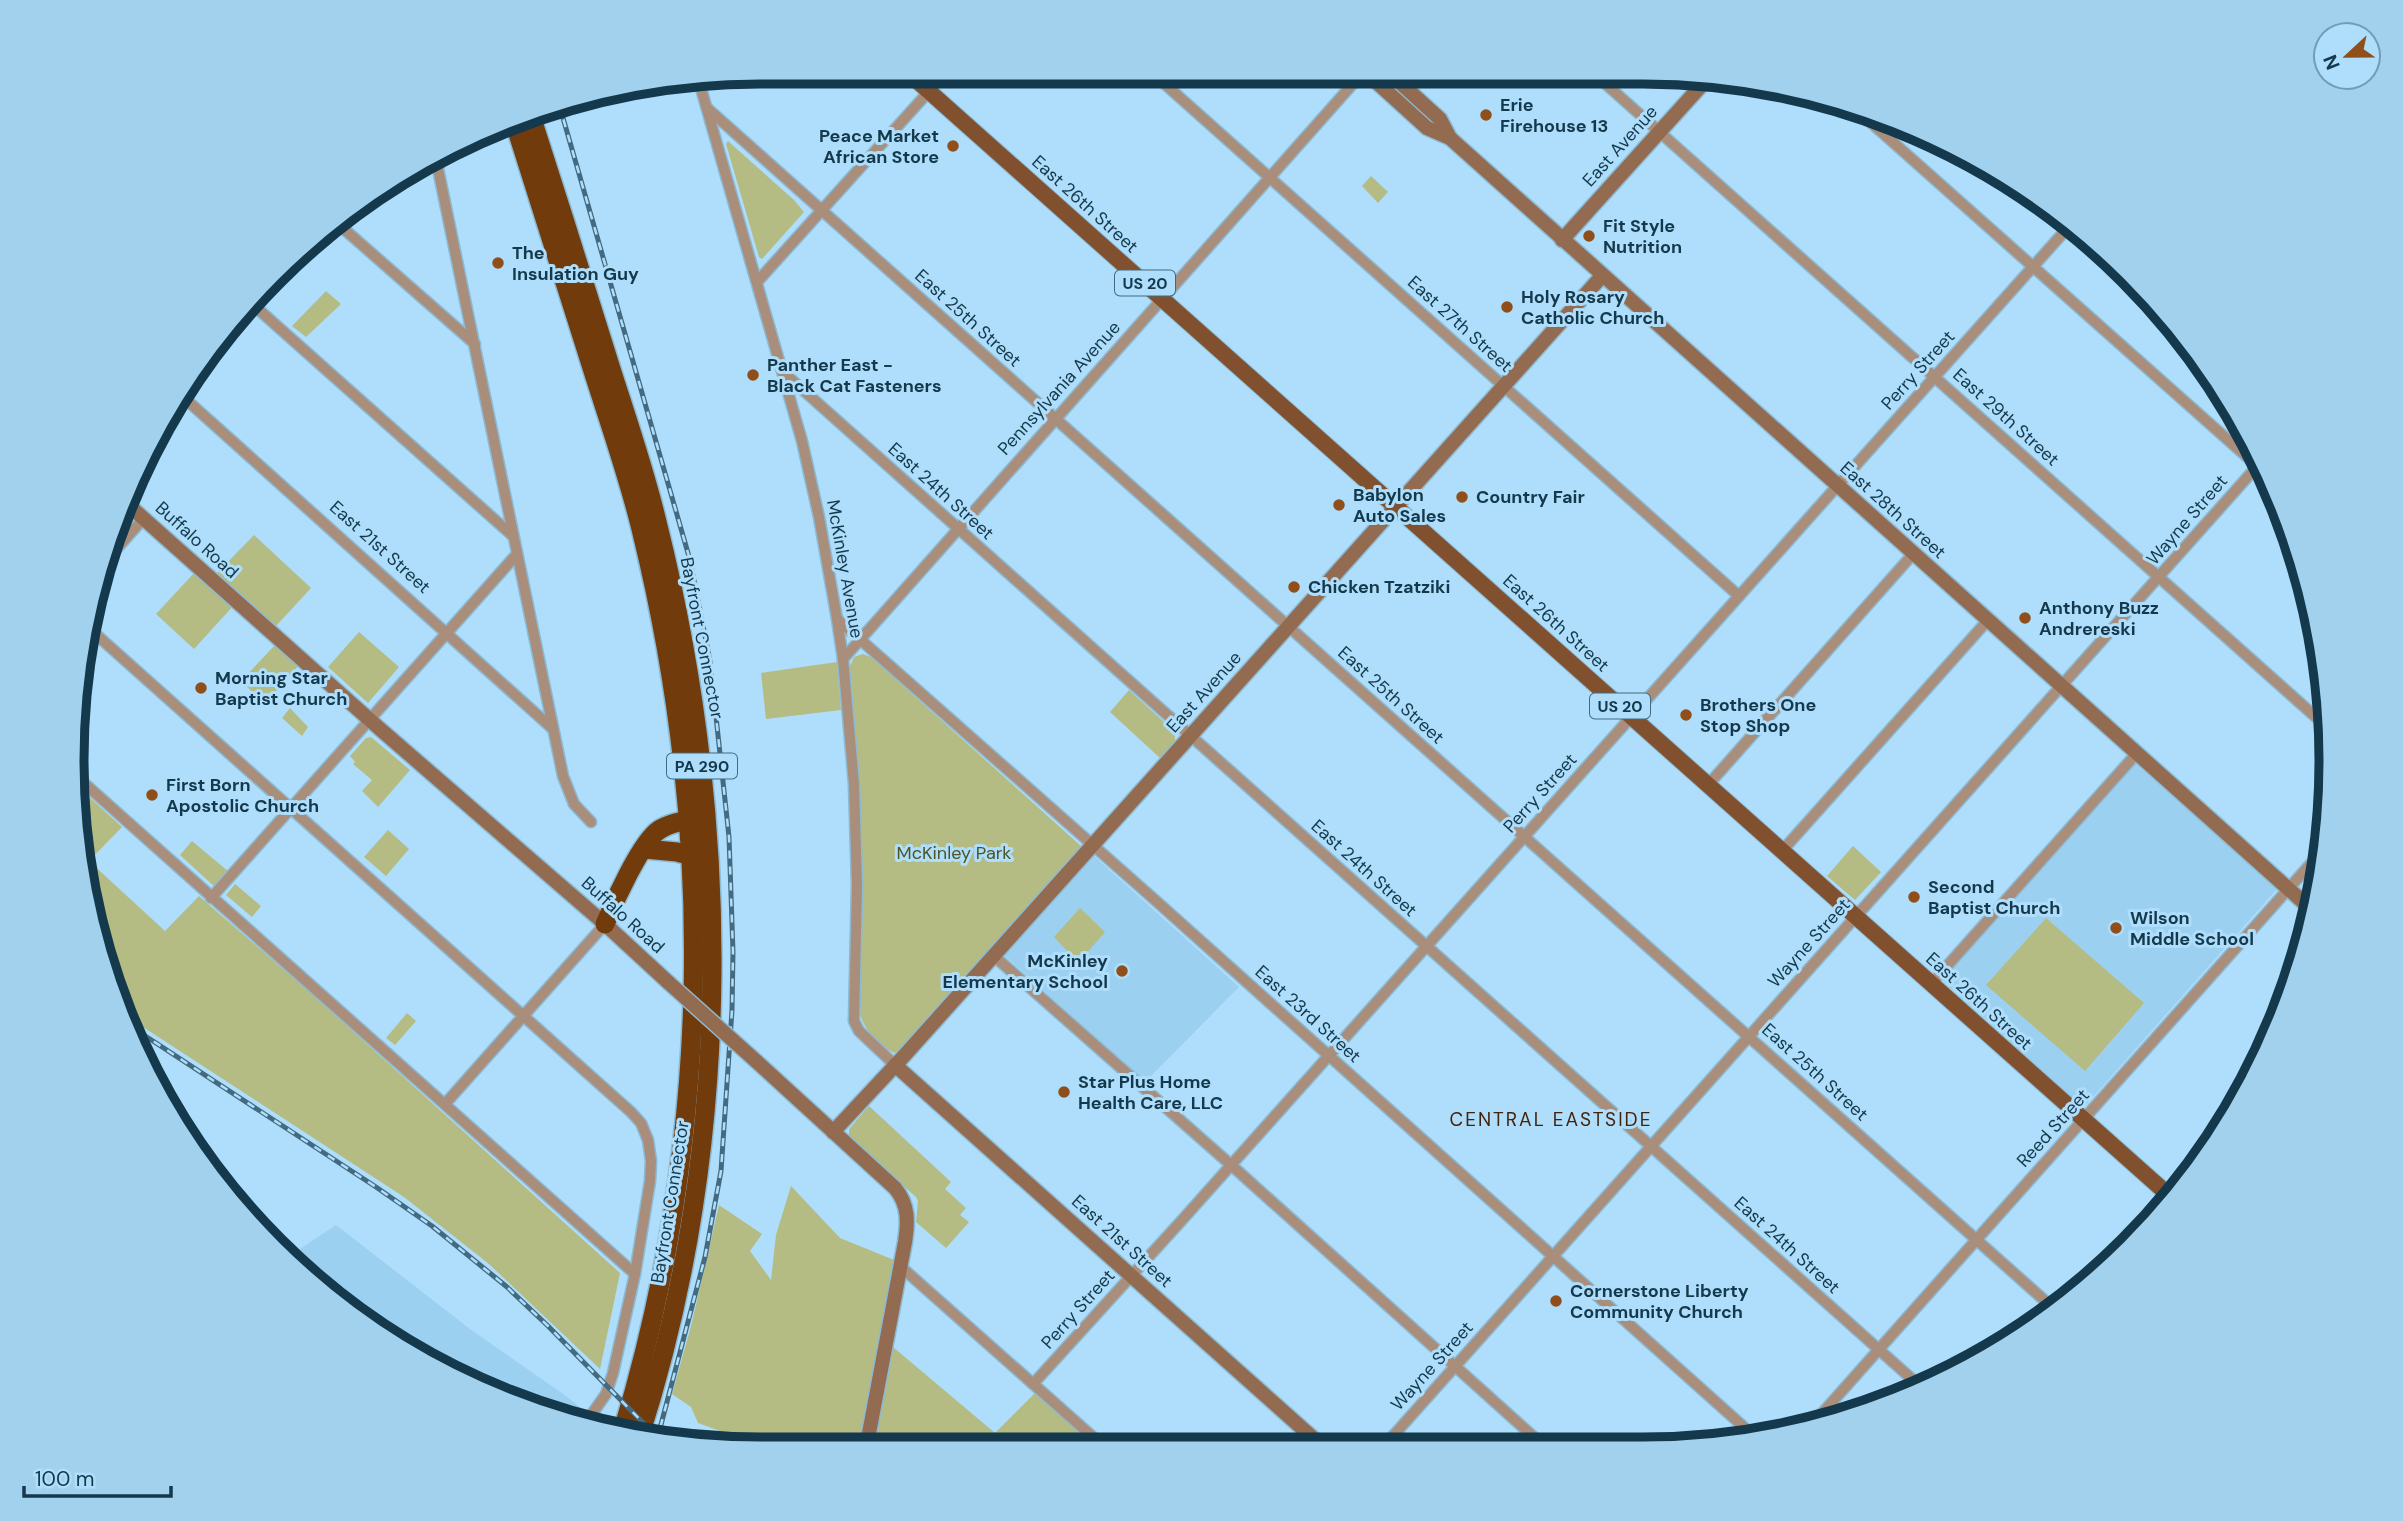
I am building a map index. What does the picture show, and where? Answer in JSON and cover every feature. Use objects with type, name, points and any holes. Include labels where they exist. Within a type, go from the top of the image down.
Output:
[{"type":"highway","name":"Bayfront Connector","points":[[533,124],[657,521],[687,660],[701,751],[699,819],[692,856],[695,990],[691,1064],[680,1169],[666,1259],[625,1423]]},
{"type":"highway","name":"Bayfront Connector","points":[[517,130],[642,531],[668,656],[683,754],[699,819],[713,929],[712,1001],[704,1124],[695,1196],[668,1335],[642,1426]]},
{"type":"highway","points":[[605,924],[627,877],[654,834],[662,828],[699,819]]},
{"type":"highway","points":[[645,849],[692,856]]},
{"type":"main road","name":"East 26th Street","points":[[921,84],[2164,1191]]},
{"type":"street","points":[[757,282],[935,84]]},
{"type":"street","name":"East 27th Street","points":[[1165,84],[1739,596]]},
{"type":"street","name":"Pennsylvania Avenue","points":[[843,659],[1353,84]]},
{"type":"street","name":"East 28th Street","points":[[1378,84],[1427,128],[1450,138],[2304,902]]},
{"type":"street","name":"East 28th Street","points":[[1402,84],[1440,119],[1450,138]]},
{"type":"street","name":"East 29th Street","points":[[1606,84],[2318,719]]},
{"type":"street","name":"East Avenue","points":[[1562,240],[1700,86]]},
{"type":"street","name":"McKinley Avenue","points":[[701,87],[784,373],[817,505],[843,659],[854,784],[854,1017],[859,1031],[895,1065]]},
{"type":"street","name":"East 25th Street","points":[[707,108],[2047,1302]]},
{"type":"street","points":[[1874,125],[2244,452]]},
{"type":"street","points":[[438,167],[553,729],[568,793],[574,804],[591,822]]},
{"type":"street","points":[[343,228],[475,344]]},
{"type":"street","name":"Perry Street","points":[[1033,1384],[2064,232]]},
{"type":"street","name":"East Avenue","points":[[833,1132],[994,956],[1602,276]]},
{"type":"street","points":[[258,308],[513,536]]},
{"type":"street","name":"East 24th Street","points":[[784,373],[1913,1380]]},
{"type":"street","name":"East 21st Street","points":[[188,401],[553,729]]},
{"type":"street","name":"Wayne Street","points":[[1392,1437],[2255,474]]},
{"type":"street","name":"Buffalo Road","points":[[133,508],[369,720],[605,924],[895,1188],[904,1200],[908,1216],[907,1228],[868,1437]]},
{"type":"street","points":[[119,546],[144,518]]},
{"type":"street","points":[[212,898],[517,554]]},
{"type":"street","points":[[1708,785],[1913,554]]},
{"type":"street","name":"East 23rd Street","points":[[837,619],[1746,1429]]},
{"type":"street","points":[[1782,851],[1988,620]]},
{"type":"street","points":[[96,634],[525,1015],[631,1112],[646,1135],[651,1170],[635,1274],[613,1373],[606,1394],[592,1416]]},
{"type":"street","points":[[1931,984],[2137,753]]},
{"type":"street","points":[[85,784],[635,1274]]},
{"type":"street","name":"Reed Street","points":[[1823,1412],[2311,864]]},
{"type":"street","points":[[445,1104],[605,924]]},
{"type":"street","points":[[994,956],[1534,1437]]},
{"type":"street","name":"East 21st Street","points":[[895,1065],[1312,1437]]},
{"type":"street","points":[[900,1266],[1093,1437]]},
{"type":"shaded area","name":"Wilson Middle School","points":[[2135,763],[2277,889],[2086,1105],[2081,1106],[1942,980]]},
{"type":"shaded area","name":"McKinley Elementary School","points":[[1093,855],[1239,987],[1145,1082],[1004,955]]},
{"type":"shaded area","points":[[336,1225],[470,1329],[566,1396],[582,1409],[582,1413],[502,1386],[422,1346],[349,1297],[296,1252]]},
{"type":"green space","points":[[728,141],[804,212],[762,259],[759,257],[726,144]]},
{"type":"green space","points":[[1371,176],[1388,192],[1378,203],[1362,186]]},
{"type":"green space","points":[[326,291],[341,304],[306,337],[292,326]]},
{"type":"green space","points":[[254,535],[311,588],[276,626],[217,573]]},
{"type":"green space","points":[[195,572],[234,605],[194,649],[156,614]]},
{"type":"green space","points":[[359,632],[399,667],[368,703],[328,667]]},
{"type":"green space","points":[[276,644],[299,665],[265,704],[241,681]]},
{"type":"green space","name":"McKinley Park","points":[[863,654],[871,657],[1082,847],[901,1050],[894,1053],[872,1036],[859,1011],[861,839],[849,668],[854,657]]},
{"type":"green space","points":[[837,662],[841,710],[766,719],[761,673]]},
{"type":"green space","points":[[1129,690],[1175,732],[1175,742],[1160,758],[1110,712]]},
{"type":"green space","points":[[290,708],[308,727],[302,736],[282,718]]},
{"type":"green space","points":[[371,737],[410,770],[378,807],[362,791],[372,780],[353,764],[355,762],[350,756],[366,738]]},
{"type":"green space","points":[[85,793],[122,827],[92,858]]},
{"type":"green space","points":[[388,830],[409,849],[386,876],[364,857]]},
{"type":"green space","points":[[192,841],[229,872],[216,888],[180,855]]},
{"type":"green space","points":[[1853,846],[1881,872],[1855,900],[1827,876]]},
{"type":"green space","points":[[92,864],[165,931],[199,896],[304,987],[620,1273],[600,1369],[489,1264],[404,1197],[137,1023],[107,936]]},
{"type":"green space","points":[[235,884],[261,906],[252,917],[226,895]]},
{"type":"green space","points":[[1080,908],[1105,932],[1072,970],[1061,959],[1067,951],[1054,937]]},
{"type":"green space","points":[[2046,918],[2144,1003],[2085,1071],[1986,985]]},
{"type":"green space","points":[[407,1013],[416,1021],[395,1045],[386,1038]]},
{"type":"green space","points":[[869,1106],[951,1182],[945,1189],[966,1208],[960,1215],[969,1222],[946,1248],[916,1222],[916,1197],[849,1138],[849,1129]]},
{"type":"green space","points":[[791,1186],[840,1238],[894,1260],[861,1437],[735,1436],[698,1423],[691,1407],[672,1394],[719,1205],[762,1234],[750,1251],[771,1280],[776,1235]]},
{"type":"green space","points":[[893,1347],[995,1433],[1036,1392],[1085,1437],[875,1437]]},
{"type":"railway","points":[[562,114],[690,560],[710,661],[729,837],[732,1010],[721,1171],[705,1257],[660,1429]]},
{"type":"railway","points":[[142,1034],[432,1226],[507,1287],[647,1427]]},
{"type":"place","name":"Erie Firehouse 13","points":[[1486,115]]},
{"type":"place","name":"Peace Market African Store","points":[[953,146]]},
{"type":"place","name":"Fit Style Nutrition","points":[[1589,236]]},
{"type":"place","name":"The Insulation Guy","points":[[498,263]]},
{"type":"place","name":"Holy Rosary Catholic Church","points":[[1507,307]]},
{"type":"place","name":"Panther East - Black Cat Fasteners","points":[[753,375]]},
{"type":"place","name":"Country Fair","points":[[1462,497]]},
{"type":"place","name":"Babylon Auto Sales","points":[[1339,505]]},
{"type":"place","name":"Chicken Tzatziki","points":[[1294,587]]},
{"type":"place","name":"Anthony Buzz Andrereski","points":[[2025,618]]},
{"type":"place","name":"Morning Star Baptist Church","points":[[201,688]]},
{"type":"place","name":"Brothers One Stop Shop","points":[[1686,715]]},
{"type":"place","name":"First Born Apostolic Church","points":[[152,795]]},
{"type":"place","name":"Second Baptist Church","points":[[1914,897]]},
{"type":"place","name":"Wilson Middle School","points":[[2116,928]]},
{"type":"place","name":"McKinley Elementary School","points":[[1122,971]]},
{"type":"place","name":"Star Plus Home Health Care, LLC","points":[[1064,1092]]},
{"type":"place","name":"Cornerstone Liberty Community Church","points":[[1556,1301]]},
{"type":"district","name":"CENTRAL EASTSIDE","points":[[1551,1119]]}]
